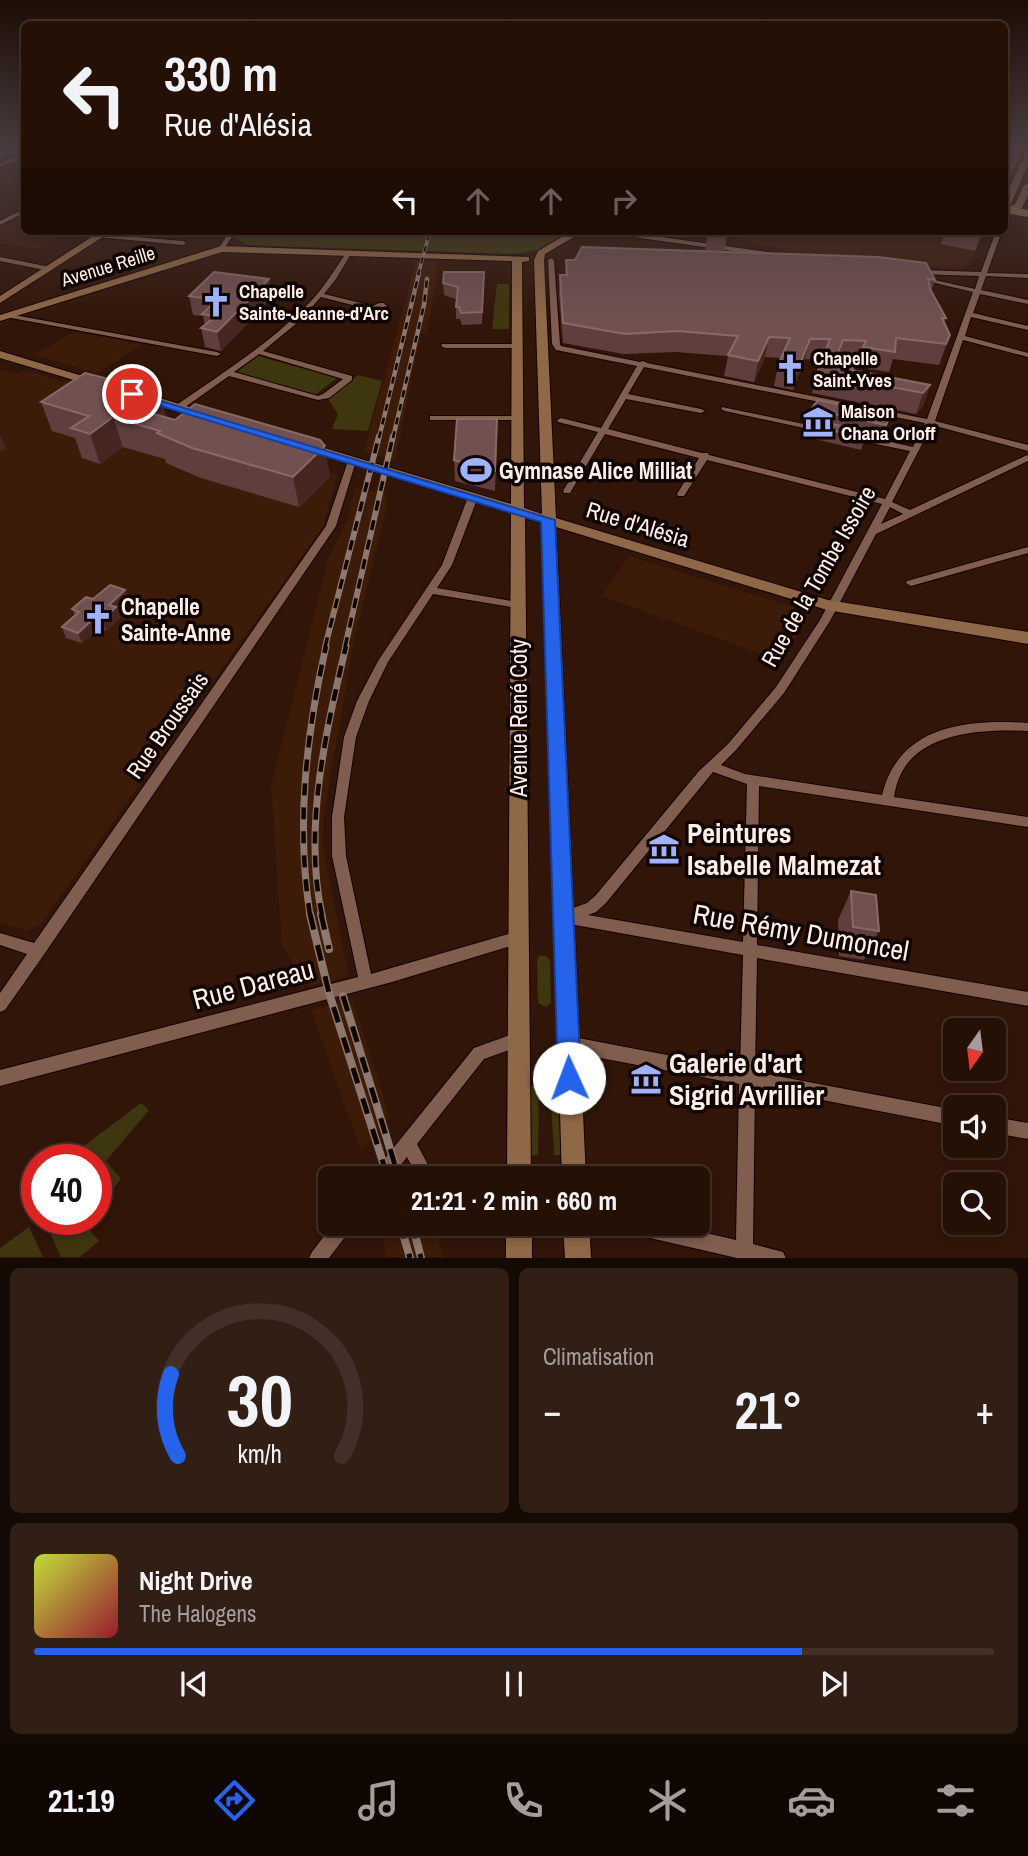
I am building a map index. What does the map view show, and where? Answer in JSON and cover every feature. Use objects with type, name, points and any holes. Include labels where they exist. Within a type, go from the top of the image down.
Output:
[{"type":"main road","points":[[1008,209],[1028,214]]},
{"type":"street","points":[[0,223],[21,212]]},
{"type":"street","points":[[0,300],[101,235]]},
{"type":"street","points":[[120,235],[183,243]]},
{"type":"street","points":[[221,249],[230,235]]},
{"type":"street","points":[[572,235],[541,253],[545,260],[556,346],[930,422],[1028,448]]},
{"type":"street","points":[[635,235],[766,252],[798,259]]},
{"type":"street","name":"Rue de la Tombe Issoire","points":[[564,917],[591,908],[601,899],[712,765],[732,747],[780,690],[834,606],[930,422],[980,291],[983,274],[998,235]]},
{"type":"street","name":"Avenue Reille","points":[[4,317],[221,249],[560,261]]},
{"type":"street","points":[[178,408],[257,351],[321,295],[348,254]]},
{"type":"street","points":[[0,259],[50,269]]},
{"type":"street","name":"Avenue René Coty","points":[[517,259],[519,1166]]},
{"type":"street","name":"Avenue René Coty","points":[[545,260],[548,520],[573,1166]]},
{"type":"street","points":[[1028,276],[909,274],[1028,302]]},
{"type":"street","points":[[321,295],[374,307]]},
{"type":"street","points":[[971,314],[1028,328]]},
{"type":"street","points":[[4,317],[217,354]]},
{"type":"street","points":[[962,337],[1028,355]]},
{"type":"street","points":[[445,346],[518,346]]},
{"type":"street","points":[[227,373],[318,398],[326,396],[349,376],[257,351]]},
{"type":"street","points":[[0,354],[109,387]]},
{"type":"street","points":[[568,491],[643,363]]},
{"type":"street","points":[[132,394],[223,421]]},
{"type":"street","points":[[625,396],[701,411]]},
{"type":"street","points":[[725,408],[832,432]]},
{"type":"street","points":[[433,418],[517,418]]},
{"type":"street","points":[[561,420],[605,429],[888,503],[910,514]]},
{"type":"street","points":[[846,435],[916,450]]},
{"type":"street","name":"Rue d'Alésia","points":[[291,442],[834,606],[1028,638]]},
{"type":"street","points":[[681,494],[705,455]]},
{"type":"street","points":[[871,533],[1028,458]]},
{"type":"street","name":"Rue Broussais","points":[[0,1005],[331,526],[352,461]]},
{"type":"street","points":[[366,982],[340,856],[338,817],[350,737],[363,701],[383,662],[447,565],[473,497]]},
{"type":"street","points":[[911,583],[1028,550]]},
{"type":"street","points":[[1015,554],[1028,562]]},
{"type":"street","points":[[432,590],[517,605]]},
{"type":"street","points":[[887,801],[899,767],[909,754],[930,740],[977,726],[1028,727]]},
{"type":"street","points":[[712,765],[753,780],[1028,822]]},
{"type":"street","points":[[744,1250],[753,780]]},
{"type":"street","name":"Rue Rémy Dumoncel","points":[[564,917],[1028,999]]},
{"type":"street","name":"Rue Dareau","points":[[0,1078],[366,982],[519,937]]},
{"type":"street","points":[[0,939],[38,951]]},
{"type":"street","points":[[390,1166],[479,1053],[518,1040]]},
{"type":"street","points":[[568,1044],[943,1116]]},
{"type":"street","points":[[1006,1127],[1028,1131]]},
{"type":"street","points":[[408,1143],[420,1166]]},
{"type":"street","points":[[318,1258],[335,1236]]},
{"type":"street","points":[[519,1236],[519,1258]]},
{"type":"street","points":[[577,1236],[578,1258]]},
{"type":"street","points":[[682,1236],[777,1258]]},
{"type":"shaded area","points":[[18,219],[21,220],[21,235],[61,235],[38,249],[0,243],[0,227]]},
{"type":"shaded area","points":[[237,235],[564,235],[538,250],[517,254],[248,245],[235,238]]},
{"type":"shaded area","points":[[721,235],[982,235],[969,266],[962,268],[846,265]]},
{"type":"shaded area","points":[[416,261],[436,262],[436,282],[427,334],[421,334],[395,461],[364,452]]},
{"type":"shaded area","points":[[497,284],[509,284],[509,329],[492,329]]},
{"type":"shaded area","points":[[72,332],[142,345],[97,373],[35,355]]},
{"type":"shaded area","points":[[258,356],[337,378],[315,395],[236,373]]},
{"type":"shaded area","points":[[0,369],[13,373],[28,371],[95,391],[198,430],[338,474],[323,526],[40,925],[26,930],[0,923]]},
{"type":"shaded area","points":[[358,375],[382,381],[368,431],[332,429],[338,414],[328,399]]},
{"type":"shaded area","points":[[355,488],[385,493],[388,503],[354,640],[323,820],[324,852],[349,976],[308,986],[282,946],[271,786],[328,559],[347,521]]},
{"type":"shaded area","points":[[629,556],[806,611],[810,617],[781,661],[602,596]]},
{"type":"shaded area","points":[[539,956],[546,956],[550,961],[551,1003],[546,1007],[538,1003],[537,960]]},
{"type":"shaded area","points":[[353,1000],[390,1117],[361,1151],[311,1010]]},
{"type":"shaded area","points":[[561,1084],[563,1155],[554,1155],[550,1087]]},
{"type":"shaded area","points":[[528,1085],[539,1087],[538,1155],[529,1156]]},
{"type":"shaded area","points":[[141,1103],[149,1110],[112,1154],[112,1144],[86,1144]]},
{"type":"shaded area","points":[[112,1168],[121,1179],[112,1189]]},
{"type":"shaded area","points":[[21,1233],[21,1235],[33,1235],[43,1257],[0,1257],[0,1248]]},
{"type":"shaded area","points":[[51,1235],[94,1235],[99,1241],[80,1257],[61,1257]]},
{"type":"shaded area","points":[[384,1236],[437,1236],[443,1257],[385,1257]]},
{"type":"building","points":[[582,247],[878,257],[926,263],[935,280],[928,279],[930,289],[946,318],[942,318],[950,335],[946,344],[896,338],[895,352],[863,347],[866,341],[843,340],[835,361],[854,365],[852,370],[930,385],[923,393],[817,373],[830,339],[810,339],[798,369],[778,365],[790,338],[769,337],[758,361],[728,355],[738,336],[677,331],[625,334],[563,323],[560,275],[567,275],[566,260],[575,260]]},
{"type":"building","points":[[214,272],[269,279],[217,332],[201,328],[216,316],[202,314],[217,300],[189,296]]},
{"type":"building","points":[[444,272],[484,272],[482,312],[461,313],[459,307],[456,307],[458,287],[443,283]]},
{"type":"building","points":[[85,373],[159,392],[136,409],[175,420],[195,404],[320,440],[325,446],[293,477],[192,448],[157,433],[160,431],[113,417],[90,434],[71,428],[89,416],[41,402]]},
{"type":"building","points":[[818,400],[851,407],[849,411],[890,416],[886,425],[811,409]]},
{"type":"building","points":[[457,419],[497,419],[495,471],[454,460]]},
{"type":"building","points":[[807,419],[867,431],[865,438],[805,424]]},
{"type":"building","points":[[110,585],[125,590],[109,605],[116,607],[102,620],[94,618],[78,633],[62,627],[79,612],[72,609],[86,597],[93,599]]},
{"type":"building","points":[[851,891],[876,895],[879,931],[853,927]]},
{"type":"tram line","points":[[1008,207],[1028,211]]},
{"type":"railway","points":[[418,275],[429,235]]},
{"type":"railway","points":[[379,438],[419,273]]},
{"type":"railway","points":[[393,438],[424,305],[427,279]]},
{"type":"railway","points":[[325,647],[379,436]]},
{"type":"railway","points":[[345,647],[393,436]]},
{"type":"railway","points":[[310,915],[304,848],[305,780],[313,713],[326,646]]},
{"type":"railway","points":[[322,915],[315,848],[319,780],[346,646]]},
{"type":"railway","points":[[310,914],[329,993],[384,1166]]},
{"type":"railway","points":[[321,914],[329,949]]},
{"type":"railway","points":[[343,996],[395,1166]]},
{"type":"railway","points":[[404,1236],[410,1258]]},
{"type":"railway","points":[[415,1236],[421,1258]]},
{"type":"place","name":"Chapelle Sainte-Jeanne-d'Arc","points":[[216,302]]},
{"type":"place","name":"Chapelle Saint-Yves","points":[[790,369]]},
{"type":"place","name":"Maison Chana Orloff","points":[[818,422]]},
{"type":"place","name":"Gymnase Alice Milliat","points":[[476,470]]},
{"type":"place","name":"Chapelle Sainte-Anne","points":[[98,619]]},
{"type":"place","name":"Peintures Isabelle Malmezat","points":[[664,849]]},
{"type":"place","name":"Galerie d'art Sigrid Avrillier","points":[[646,1079]]},
{"type":"route","points":[[132,394],[548,520],[569,1078]]}]
